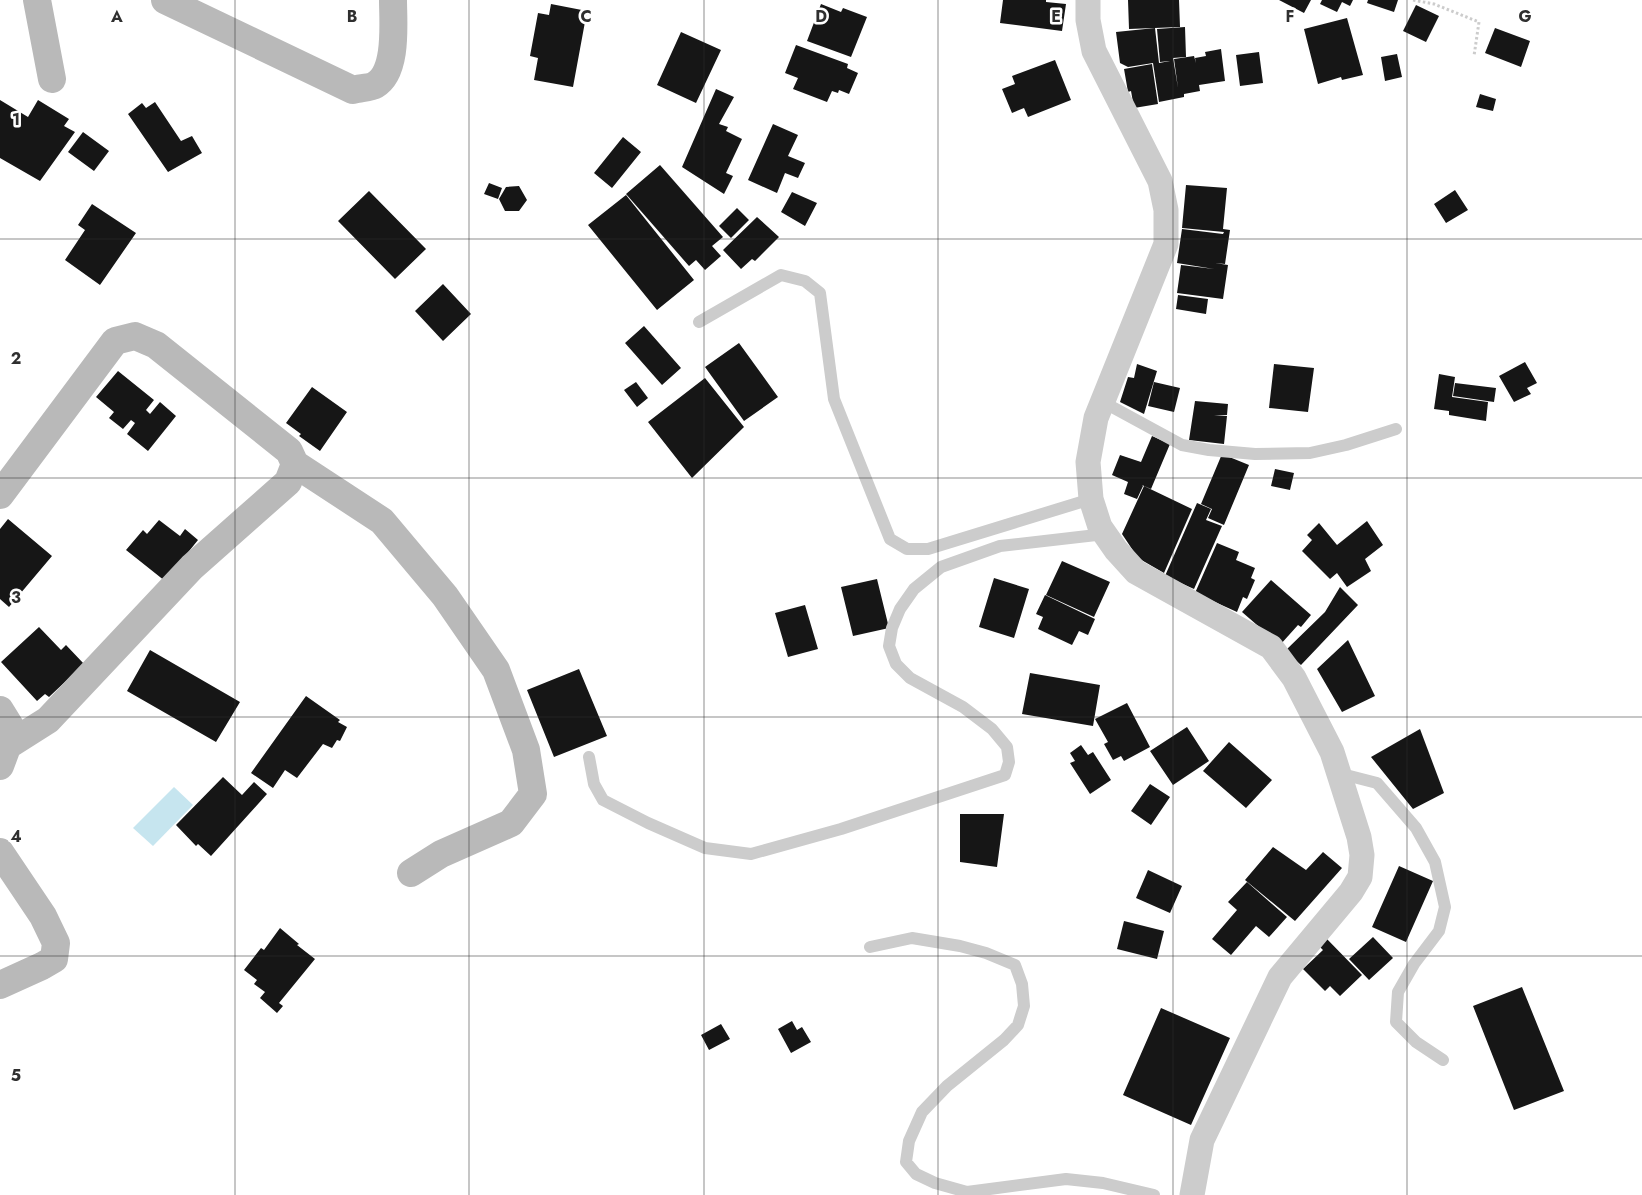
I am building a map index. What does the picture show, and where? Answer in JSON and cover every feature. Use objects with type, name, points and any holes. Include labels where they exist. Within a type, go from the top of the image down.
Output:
[{"type":"street","points":[[37,0],[52,79]]},
{"type":"street","points":[[165,0],[353,90],[376,85],[388,70],[392,51],[393,0]]},
{"type":"street","points":[[1088,0],[1088,20],[1094,51],[1160,181],[1166,210],[1166,244],[1096,418],[1088,462],[1091,499],[1100,526],[1116,550],[1136,572],[1271,647],[1294,678],[1332,752],[1359,837],[1362,855],[1360,877],[1351,892],[1280,977],[1202,1140],[1192,1195]]},
{"type":"street","points":[[0,495],[116,341],[135,336],[156,345],[289,451],[295,464],[382,521],[445,596],[496,670],[526,750],[533,794],[511,823],[441,854],[411,873]]},
{"type":"street","points":[[4,756],[48,720],[192,567],[288,482],[295,464]]},
{"type":"street","points":[[0,710],[13,731],[4,756]]},
{"type":"street","points":[[0,852],[43,916],[56,943],[54,959],[0,984]]},
{"type":"lane","points":[[699,322],[781,274],[806,281],[820,293],[834,399],[890,539],[907,549],[928,549],[1091,499]]},
{"type":"lane","points":[[1103,402],[1182,446],[1208,450],[1255,454],[1310,454],[1346,446],[1396,429]]},
{"type":"lane","points":[[589,757],[594,784],[603,800],[648,823],[705,848],[751,854],[841,830],[1005,775],[1009,762],[1007,747],[992,729],[963,707],[910,678],[896,664],[889,646],[892,628],[900,608],[914,589],[941,567],[949,564],[1000,546],[1105,534]]},
{"type":"lane","points":[[1338,773],[1377,783],[1416,828],[1435,862],[1445,907],[1439,931],[1414,964],[1398,992],[1396,1022],[1416,1042],[1443,1060]]},
{"type":"lane","points":[[870,947],[912,938],[960,946],[986,953],[1015,965],[1022,984],[1024,1006],[1018,1025],[1004,1040],[947,1086],[922,1112],[909,1141],[906,1162],[916,1174],[935,1183],[967,1192],[1066,1179],[1102,1183],[1154,1195]]},
{"type":"path","points":[[1413,0],[1434,4],[1479,22],[1474,56]]},
{"type":"water","points":[[174,787],[193,805],[153,846],[133,828]]},
{"type":"building","points":[[1003,0],[1046,0],[1046,2],[1066,4],[1062,31],[1000,23]]},
{"type":"building","points":[[1128,0],[1179,0],[1180,27],[1129,29]]},
{"type":"building","points":[[1279,0],[1311,0],[1304,13]]},
{"type":"building","points":[[1322,0],[1353,0],[1350,6],[1342,2],[1337,12],[1320,4]]},
{"type":"building","points":[[1368,0],[1398,0],[1394,12],[1367,3]]},
{"type":"building","points":[[551,4],[587,11],[573,87],[534,80],[538,58],[530,56],[538,13],[549,15]]},
{"type":"building","points":[[821,4],[841,12],[843,8],[867,17],[851,57],[807,41]]},
{"type":"building","points":[[1416,5],[1439,16],[1426,42],[1403,31]]},
{"type":"building","points":[[1347,18],[1363,75],[1342,80],[1341,77],[1318,84],[1304,29]]},
{"type":"building","points":[[1185,27],[1186,57],[1173,58],[1178,88],[1174,59],[1194,56],[1196,63],[1195,58],[1206,56],[1205,52],[1221,49],[1225,81],[1199,85],[1200,91],[1184,94],[1184,97],[1159,102],[1153,63],[1128,67],[1120,63],[1116,32],[1155,28],[1159,63],[1170,61],[1160,62],[1157,29]]},
{"type":"building","points":[[1495,28],[1530,41],[1521,67],[1485,53]]},
{"type":"building","points":[[681,32],[721,50],[696,103],[657,85]]},
{"type":"building","points":[[796,45],[848,64],[847,68],[858,73],[849,94],[839,90],[838,93],[832,91],[827,102],[793,89],[798,78],[785,73]]},
{"type":"building","points":[[1259,52],[1263,83],[1240,86],[1236,55]]},
{"type":"building","points":[[1397,54],[1402,77],[1385,81],[1381,57]]},
{"type":"building","points":[[1055,60],[1071,100],[1028,117],[1024,108],[1012,113],[1002,89],[1015,84],[1012,76]]},
{"type":"building","points":[[1152,64],[1158,104],[1134,108],[1131,91],[1128,92],[1124,69]]},
{"type":"building","points":[[716,89],[734,97],[719,124],[728,127],[726,131],[742,139],[726,173],[733,176],[724,194],[682,167]]},
{"type":"building","points":[[1480,94],[1496,99],[1493,111],[1476,107]]},
{"type":"building","points":[[0,100],[28,117],[38,100],[69,119],[64,126],[75,132],[40,181],[0,158]]},
{"type":"building","points":[[155,102],[181,141],[192,136],[202,153],[168,172],[128,114],[142,103],[146,108]]},
{"type":"building","points":[[773,124],[798,135],[788,156],[805,163],[798,178],[785,173],[777,193],[748,180]]},
{"type":"building","points":[[83,132],[109,151],[94,171],[68,152]]},
{"type":"building","points":[[623,137],[641,152],[612,188],[594,173]]},
{"type":"building","points":[[660,165],[723,237],[712,246],[721,256],[705,270],[696,260],[689,266],[626,194]]},
{"type":"building","points":[[489,183],[502,188],[498,199],[484,194]]},
{"type":"building","points":[[1186,185],[1227,188],[1223,229],[1230,230],[1225,264],[1215,263],[1228,265],[1223,299],[1177,293],[1181,265],[1214,269],[1177,263],[1182,229],[1223,234],[1224,232],[1182,228]]},
{"type":"building","points":[[519,186],[527,200],[519,211],[505,211],[499,199],[506,187]]},
{"type":"building","points":[[1455,190],[1468,210],[1446,223],[1434,204]]},
{"type":"building","points":[[369,191],[426,249],[395,279],[338,221]]},
{"type":"building","points":[[792,192],[817,203],[805,226],[781,212]]},
{"type":"building","points":[[626,195],[694,280],[657,310],[588,225]]},
{"type":"building","points":[[92,204],[136,233],[100,285],[65,260],[85,230],[78,225]]},
{"type":"building","points":[[737,208],[749,220],[731,238],[719,226]]},
{"type":"building","points":[[757,217],[779,237],[755,261],[752,259],[741,269],[723,250]]},
{"type":"building","points":[[443,284],[471,314],[443,341],[415,311]]},
{"type":"building","points":[[1178,295],[1208,299],[1206,314],[1176,309]]},
{"type":"building","points":[[644,326],[681,368],[662,385],[625,343]]},
{"type":"building","points":[[739,343],[778,397],[744,421],[705,367]]},
{"type":"building","points":[[1525,362],[1537,383],[1527,388],[1531,394],[1514,402],[1499,376]]},
{"type":"building","points":[[1137,364],[1157,371],[1144,414],[1120,402],[1128,377],[1134,378]]},
{"type":"building","points":[[1274,364],[1314,368],[1308,412],[1269,408]]},
{"type":"building","points":[[118,371],[154,400],[146,410],[150,414],[160,402],[176,416],[148,451],[127,434],[135,423],[131,420],[123,429],[109,418],[114,412],[96,397]]},
{"type":"building","points":[[1439,374],[1455,377],[1452,397],[1488,402],[1486,421],[1449,415],[1449,411],[1434,409]]},
{"type":"building","points":[[705,378],[744,427],[692,478],[648,422]]},
{"type":"building","points":[[636,382],[648,398],[637,407],[624,390]]},
{"type":"building","points":[[1154,382],[1180,388],[1174,412],[1148,406]]},
{"type":"building","points":[[1455,383],[1496,388],[1494,402],[1453,396]]},
{"type":"building","points":[[312,387],[347,412],[320,451],[299,436],[301,434],[286,423]]},
{"type":"building","points":[[1195,401],[1228,404],[1227,415],[1214,415],[1227,416],[1224,444],[1189,440]]},
{"type":"building","points":[[1152,436],[1170,444],[1151,489],[1142,485],[1137,499],[1124,494],[1128,482],[1112,475],[1120,455],[1141,462]]},
{"type":"building","points":[[1222,454],[1249,465],[1224,525],[1208,518],[1212,509],[1201,504]]},
{"type":"building","points":[[1275,469],[1294,473],[1290,490],[1271,486]]},
{"type":"building","points":[[1144,486],[1192,509],[1164,573],[1138,558],[1122,534]]},
{"type":"building","points":[[1197,503],[1211,509],[1206,520],[1222,526],[1194,589],[1165,576]]},
{"type":"building","points":[[8,519],[52,556],[9,607],[0,599],[0,529]]},
{"type":"building","points":[[159,520],[180,536],[185,529],[198,540],[165,581],[126,550],[143,530],[147,534]]},
{"type":"building","points":[[1367,521],[1383,545],[1365,559],[1371,571],[1347,587],[1337,573],[1330,579],[1302,551],[1312,540],[1307,535],[1319,523],[1337,545]]},
{"type":"building","points":[[1217,543],[1239,552],[1236,560],[1255,568],[1251,578],[1255,580],[1247,599],[1243,597],[1237,612],[1195,593]]},
{"type":"building","points":[[1062,561],[1110,582],[1094,617],[1046,595]]},
{"type":"building","points":[[994,578],[1029,589],[1014,638],[979,627]]},
{"type":"building","points":[[877,579],[889,628],[853,636],[841,587]]},
{"type":"building","points":[[1271,580],[1311,615],[1301,627],[1298,625],[1280,645],[1242,612]]},
{"type":"building","points":[[1340,587],[1358,605],[1301,665],[1285,651],[1325,612]]},
{"type":"building","points":[[1045,595],[1095,619],[1088,635],[1079,631],[1072,645],[1038,629],[1043,617],[1036,614]]},
{"type":"building","points":[[805,605],[818,649],[788,657],[775,613]]},
{"type":"building","points":[[39,627],[61,650],[66,645],[84,664],[49,697],[45,694],[37,701],[1,662]]},
{"type":"building","points":[[1348,640],[1375,696],[1342,712],[1317,669]]},
{"type":"building","points":[[150,650],[240,702],[216,742],[127,691]]},
{"type":"building","points":[[579,669],[607,736],[554,757],[527,690]]},
{"type":"building","points":[[1030,673],[1100,685],[1093,726],[1022,714]]},
{"type":"building","points":[[306,696],[347,727],[340,741],[337,740],[332,748],[323,744],[297,778],[285,770],[273,788],[251,773]]},
{"type":"building","points":[[1127,703],[1150,747],[1124,761],[1121,756],[1113,760],[1104,744],[1108,742],[1095,719]]},
{"type":"building","points":[[1187,727],[1209,761],[1173,785],[1150,751]]},
{"type":"building","points":[[1420,729],[1444,793],[1413,809],[1371,757]]},
{"type":"building","points":[[1229,742],[1272,780],[1246,808],[1203,771]]},
{"type":"building","points":[[1081,745],[1088,755],[1093,752],[1111,780],[1090,794],[1070,763],[1075,761],[1070,753]]},
{"type":"building","points":[[223,777],[242,795],[254,782],[267,794],[211,856],[198,844],[196,846],[176,825]]},
{"type":"building","points":[[1150,784],[1170,797],[1151,825],[1131,811]]},
{"type":"building","points":[[960,814],[1004,814],[997,867],[960,862]]},
{"type":"building","points":[[1273,847],[1306,870],[1323,852],[1342,868],[1295,921],[1245,880]]},
{"type":"building","points":[[1399,866],[1433,881],[1406,942],[1372,927]]},
{"type":"building","points":[[1148,870],[1182,886],[1170,913],[1136,898]]},
{"type":"building","points":[[1247,882],[1287,917],[1269,937],[1256,926],[1231,955],[1212,939],[1237,910],[1228,902]]},
{"type":"building","points":[[1124,921],[1164,931],[1157,959],[1117,949]]},
{"type":"building","points":[[280,928],[315,959],[279,1003],[283,1006],[277,1013],[260,998],[265,992],[254,984],[257,980],[244,970],[261,948],[264,950]]},
{"type":"building","points":[[1373,937],[1393,958],[1369,980],[1349,959]]},
{"type":"building","points":[[1326,938],[1362,975],[1340,996],[1330,986],[1325,991],[1303,969],[1323,950],[1318,945]]},
{"type":"building","points":[[1522,987],[1564,1091],[1514,1110],[1473,1006]]},
{"type":"building","points":[[1161,1008],[1230,1038],[1191,1125],[1123,1095]]},
{"type":"building","points":[[792,1021],[797,1030],[802,1027],[811,1042],[791,1053],[778,1029]]},
{"type":"building","points":[[721,1024],[730,1039],[709,1050],[701,1035]]}]
